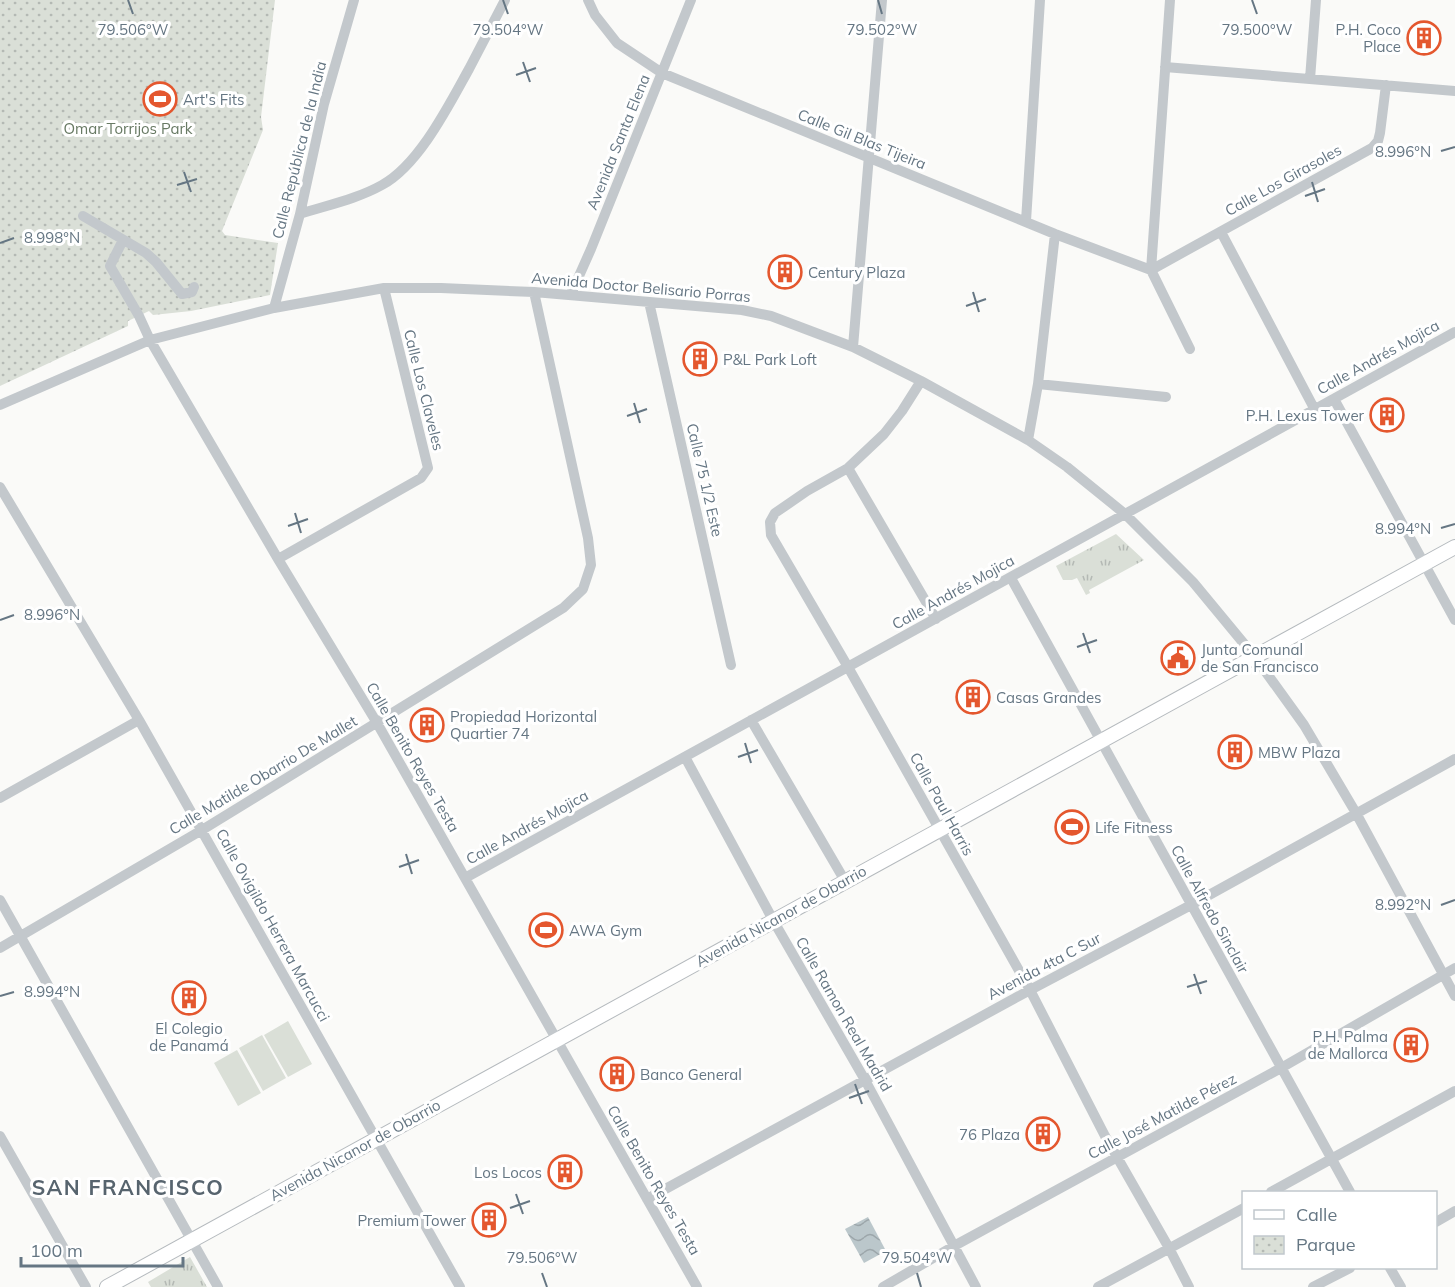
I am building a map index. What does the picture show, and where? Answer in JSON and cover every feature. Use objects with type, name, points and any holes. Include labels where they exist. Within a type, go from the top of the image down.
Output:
[{"type":"main road","name":"Avenida Nicanor de Obarrio","points":[[107,1287],[1455,547]]},
{"type":"street","name":"Calle República de la India","points":[[274,308],[300,214],[324,104],[354,0]]},
{"type":"street","points":[[300,214],[359,196],[384,185],[405,168],[432,133],[505,0]]},
{"type":"street","name":"Calle Gil Blas Tijeira","points":[[588,0],[595,15],[617,43],[662,73],[1055,234],[1151,270]]},
{"type":"street","name":"Avenida Santa Elena","points":[[571,294],[596,238],[691,0]]},
{"type":"street","points":[[853,347],[882,0]]},
{"type":"street","points":[[1026,221],[1040,0]]},
{"type":"street","points":[[1170,0],[1151,270],[1190,349]]},
{"type":"street","points":[[1310,79],[1316,0]]},
{"type":"street","points":[[1165,68],[1455,91]]},
{"type":"street","name":"Calle Los Girasoles","points":[[1151,270],[1372,148],[1378,141],[1380,133],[1386,86]]},
{"type":"street","points":[[83,216],[146,252],[182,294],[192,292],[194,287]]},
{"type":"street","points":[[1221,231],[1315,410]]},
{"type":"street","points":[[1028,440],[1038,384],[1055,234]]},
{"type":"street","name":"Calle Benito Reyes Testa","points":[[123,240],[110,266],[150,340],[377,723],[697,1287]]},
{"type":"street","name":"Avenida Doctor Belisario Porras","points":[[0,405],[150,340],[274,308],[384,288],[441,288],[571,294],[742,310],[771,316],[853,347],[921,381],[1028,440],[1067,467],[1125,514],[1193,582],[1255,657],[1304,725],[1356,813],[1455,996]]},
{"type":"street","name":"Calle Los Claveles","points":[[279,559],[421,478],[428,468],[384,288]]},
{"type":"street","name":"Calle Matilde Obarrio De Mallet","points":[[0,948],[202,830],[377,723],[563,608],[583,589],[591,565],[588,538],[534,292]]},
{"type":"street","name":"Calle 75 1/2 Este","points":[[649,302],[731,665]]},
{"type":"street","name":"Calle Andrés Mojica","points":[[465,878],[1455,332]]},
{"type":"street","name":"Calle Paul Harris","points":[[921,381],[903,411],[884,435],[849,468],[799,496],[775,513],[770,522],[771,535],[1030,990],[1117,1157],[1189,1287]]},
{"type":"street","points":[[1038,384],[1166,397]]},
{"type":"street","points":[[1334,399],[1455,620]]},
{"type":"street","points":[[849,468],[936,619]]},
{"type":"street","name":"Calle Ovigildo Herrera Marcucci","points":[[0,487],[140,720],[460,1287]]},
{"type":"street","name":"Calle Alfredo Sinclair","points":[[1011,578],[1349,1191]]},
{"type":"street","points":[[0,798],[140,720]]},
{"type":"street","points":[[751,720],[845,880]]},
{"type":"street","name":"Calle Ramon Real Madrid","points":[[685,757],[773,920],[866,1080],[976,1287]]},
{"type":"street","name":"Avenida 4ta C Sur","points":[[647,1199],[1191,905],[1455,759]]},
{"type":"street","points":[[0,900],[218,1287]]},
{"type":"street","name":"Calle José Matilde Pérez","points":[[883,1287],[1281,1068],[1455,968]]},
{"type":"street","points":[[1273,1191],[1455,1091]]},
{"type":"street","points":[[0,1136],[86,1287]]},
{"type":"street","points":[[1098,1287],[1242,1209]]},
{"type":"street","points":[[1437,1221],[1455,1211]]},
{"type":"street","points":[[1313,1287],[1348,1269]]},
{"type":"street","points":[[1391,1269],[1401,1287]]},
{"type":"green space","name":"Omar Torrijos Park","points":[[0,0],[275,0],[261,117],[263,130],[222,231],[225,235],[278,243],[270,295],[191,311],[153,315],[149,311],[128,321],[128,326],[0,386]]},
{"type":"green space","points":[[1116,534],[1144,560],[1089,590],[1090,593],[1086,595],[1077,578],[1063,580],[1056,566]]},
{"type":"green space","points":[[288,1021],[312,1064],[288,1077],[264,1035]]},
{"type":"green space","points":[[262,1035],[286,1078],[263,1091],[239,1048]]},
{"type":"green space","points":[[237,1050],[261,1093],[238,1106],[214,1063]]},
{"type":"green space","points":[[190,1257],[207,1287],[151,1287],[148,1282]]},
{"type":"water","points":[[868,1217],[886,1251],[864,1263],[845,1229]]},
{"type":"place","name":"P.H. Coco Place","points":[[1424,38]]},
{"type":"place","name":"Art's Fits","points":[[160,99]]},
{"type":"place","name":"Century Plaza","points":[[785,272]]},
{"type":"place","name":"P&L Park Loft","points":[[700,359]]},
{"type":"place","name":"P.H. Lexus Tower","points":[[1387,415]]},
{"type":"place","name":"Junta Comunal de San Francisco","points":[[1178,658]]},
{"type":"place","name":"Casas Grandes","points":[[973,697]]},
{"type":"place","name":"Propiedad Horizontal Quartier 74","points":[[427,725]]},
{"type":"place","name":"MBW Plaza","points":[[1235,752]]},
{"type":"place","name":"Life Fitness","points":[[1072,827]]},
{"type":"place","name":"AWA Gym","points":[[546,930]]},
{"type":"place","name":"El Colegio de Panamá","points":[[189,998]]},
{"type":"place","name":"P.H. Palma de Mallorca","points":[[1411,1045]]},
{"type":"place","name":"Banco General","points":[[617,1074]]},
{"type":"place","name":"76 Plaza","points":[[1043,1134]]},
{"type":"place","name":"Los Locos","points":[[565,1172]]},
{"type":"place","name":"Premium Tower","points":[[489,1220]]},
{"type":"district","name":"SAN FRANCISCO","points":[[128,1187]]}]
